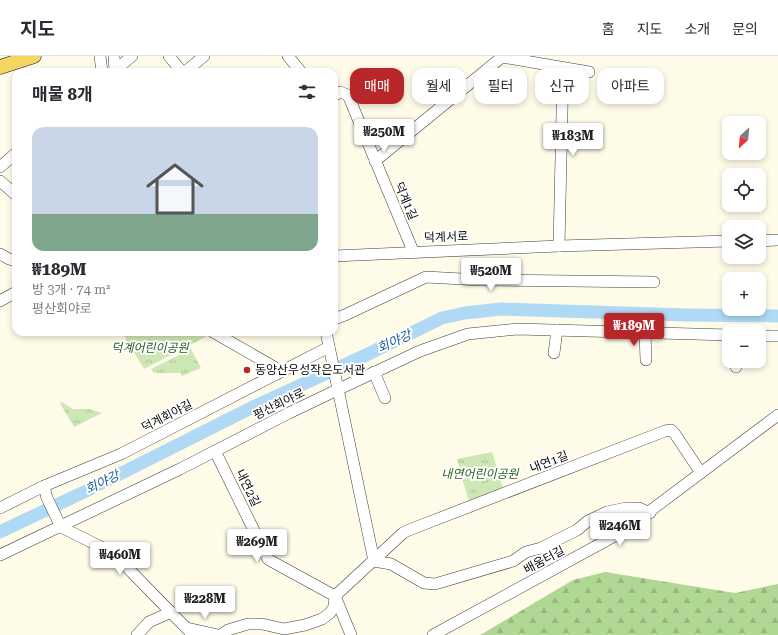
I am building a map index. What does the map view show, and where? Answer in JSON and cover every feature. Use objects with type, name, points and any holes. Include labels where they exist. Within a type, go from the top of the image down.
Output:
[{"type":"main road","points":[[0,59],[9,56]]},
{"type":"main road","points":[[0,67],[34,56]]},
{"type":"street","points":[[100,56],[102,68]]},
{"type":"street","points":[[114,56],[114,68]]},
{"type":"street","points":[[118,68],[132,56]]},
{"type":"street","points":[[169,56],[179,68]]},
{"type":"street","points":[[190,68],[204,56]]},
{"type":"street","points":[[288,56],[298,68]]},
{"type":"street","points":[[375,161],[502,57],[563,68]]},
{"type":"street","name":"덕계1길","points":[[338,93],[340,92],[348,95],[413,252]]},
{"type":"street","points":[[560,246],[562,104]]},
{"type":"street","points":[[0,167],[12,157]]},
{"type":"street","points":[[0,181],[12,192]]},
{"type":"street","points":[[766,240],[778,240]]},
{"type":"street","name":"덕계서로","points":[[338,256],[560,246],[722,241]]},
{"type":"street","points":[[0,254],[12,260]]},
{"type":"street","points":[[338,318],[426,277],[480,280],[654,282]]},
{"type":"street","points":[[0,301],[12,294]]},
{"type":"street","name":"평산회야로","points":[[0,555],[59,523],[215,451],[338,384],[374,372],[420,351],[468,334],[517,329],[722,335]]},
{"type":"street","points":[[554,353],[557,330]]},
{"type":"street","points":[[645,333],[646,360]]},
{"type":"street","points":[[220,336],[274,367],[277,374]]},
{"type":"street","points":[[327,336],[374,561],[391,564],[424,583],[435,584],[513,561],[526,552],[542,548],[577,530],[588,521],[607,512],[626,508],[639,508],[650,513]]},
{"type":"street","points":[[766,336],[778,336]]},
{"type":"street","name":"덕계회야길","points":[[0,508],[44,486],[121,454],[277,374],[330,351]]},
{"type":"street","points":[[374,372],[385,398]]},
{"type":"street","name":"배움터길","points":[[433,635],[611,539],[650,513],[778,415]]},
{"type":"street","name":"내연1길","points":[[335,596],[403,533],[665,431],[671,430],[675,434],[701,473]]},
{"type":"street","name":"내연2길","points":[[215,451],[268,559],[335,596]]},
{"type":"street","points":[[44,486],[47,498],[59,523],[116,555],[190,632],[220,635],[228,630],[248,624],[262,624],[284,629],[305,625],[322,619],[330,613],[334,607],[335,596]]},
{"type":"street","points":[[335,596],[351,635]]},
{"type":"street","points":[[137,635],[149,622],[171,612]]},
{"type":"green space","name":"덕계어린이공원","points":[[124,336],[207,336],[144,369]]},
{"type":"green space","points":[[191,349],[201,368],[182,376],[180,373],[154,373],[151,369]]},
{"type":"green space","points":[[62,402],[73,409],[89,409],[102,413],[74,427],[60,403]]},
{"type":"green space","name":"내연어린이공원","points":[[492,452],[503,488],[469,502],[457,459]]},
{"type":"green space","points":[[605,572],[735,593],[778,584],[778,635],[480,635],[573,580]]},
{"type":"waterway","name":"회야강","points":[[0,532],[86,491],[251,408],[442,318],[465,313],[501,309],[687,315],[778,316]]},
{"type":"place","name":"동양산우성작은도서관","points":[[247,370]]}]
